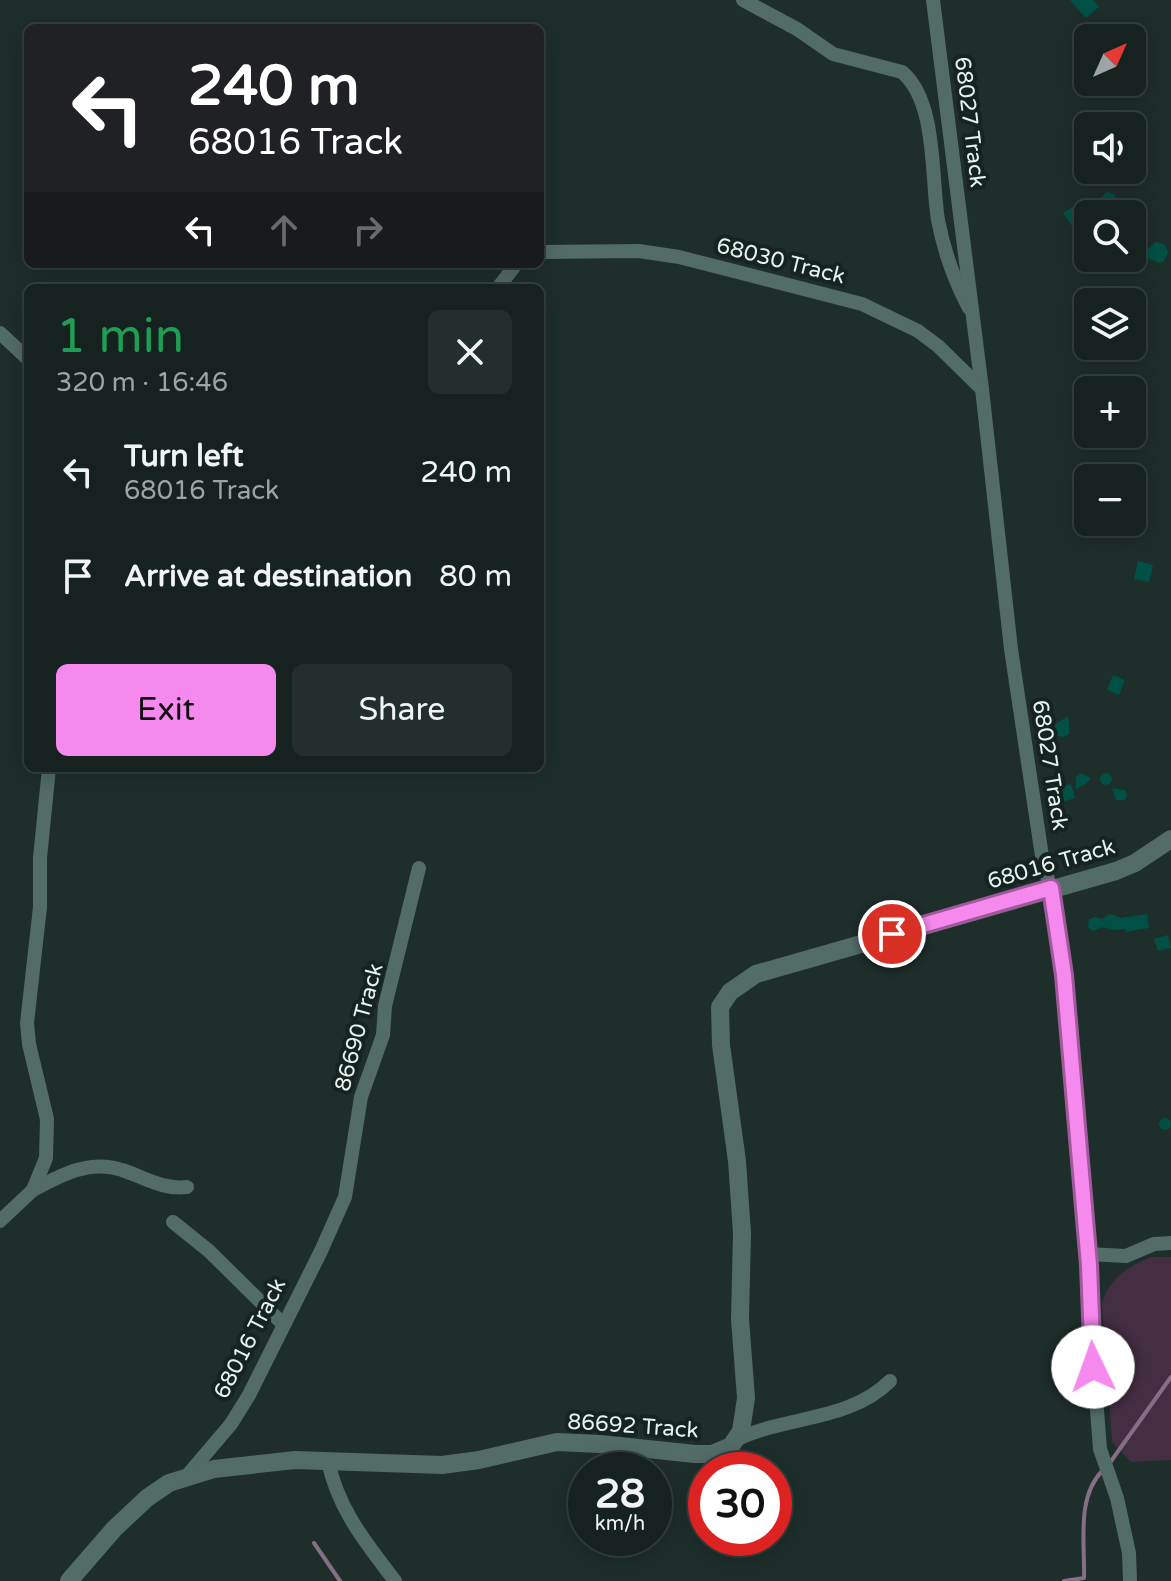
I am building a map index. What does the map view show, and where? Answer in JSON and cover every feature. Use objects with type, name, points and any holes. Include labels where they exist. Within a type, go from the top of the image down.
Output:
[{"type":"street","points":[[743,0],[797,29],[833,54],[902,72],[910,78],[922,103],[928,131],[938,220],[947,258],[973,315]]},
{"type":"street","name":"68027 Track","points":[[933,0],[1011,649],[1042,856],[1051,888],[1064,975],[1088,1254],[1100,1449],[1117,1498],[1129,1553],[1130,1581]]},
{"type":"street","name":"68030 Track","points":[[544,252],[639,251],[679,257],[862,304],[918,331],[982,389]]},
{"type":"street","points":[[0,333],[24,355]]},
{"type":"street","points":[[33,1190],[41,1175],[47,1119],[27,1023],[40,907],[41,836],[49,772]]},
{"type":"street","name":"68016 Track","points":[[738,1439],[744,1422],[746,1398],[740,1319],[742,1233],[737,1161],[721,1045],[720,1007],[730,992],[756,974],[1135,863],[1171,839]]},
{"type":"street","name":"86690 Track","points":[[345,1197],[361,1097],[383,1035],[385,1006],[419,868]]},
{"type":"street","points":[[0,1221],[33,1190],[76,1170],[106,1166],[155,1184],[187,1187]]},
{"type":"street","name":"68016 Track","points":[[69,1581],[129,1513],[169,1483],[186,1477],[241,1409],[345,1197]]},
{"type":"street","points":[[173,1222],[209,1251],[283,1324]]},
{"type":"street","points":[[1088,1254],[1126,1256],[1154,1244],[1171,1243]]},
{"type":"street","points":[[738,1439],[856,1404],[890,1381]]},
{"type":"street","name":"86692 Track","points":[[186,1477],[214,1469],[262,1462],[328,1460],[442,1465],[557,1442],[712,1454],[731,1446],[738,1439]]},
{"type":"street","points":[[328,1460],[338,1496],[349,1518],[395,1581]]},
{"type":"shaded area","points":[[1151,1257],[1171,1257],[1171,1460],[1131,1462],[1112,1442],[1102,1303],[1109,1287],[1120,1274]]},
{"type":"building","points":[[1070,0],[1093,0],[1099,7],[1086,18]]},
{"type":"building","points":[[1107,192],[1114,194],[1117,200],[1099,200]]},
{"type":"building","points":[[1074,206],[1074,225],[1072,226],[1063,213]]},
{"type":"building","points":[[1155,242],[1164,244],[1168,252],[1160,263],[1146,258],[1146,252]]},
{"type":"building","points":[[1138,561],[1153,565],[1149,582],[1134,579]]},
{"type":"building","points":[[1113,675],[1125,680],[1119,695],[1107,690]]},
{"type":"building","points":[[1068,716],[1070,733],[1064,737],[1057,736],[1054,725]]},
{"type":"building","points":[[1081,773],[1091,778],[1076,789],[1076,777]]},
{"type":"building","points":[[1106,773],[1112,779],[1106,785],[1100,779]]},
{"type":"building","points":[[1071,784],[1075,798],[1063,802],[1058,788]]},
{"type":"building","points":[[1112,788],[1125,790],[1125,800],[1116,800]]},
{"type":"building","points":[[1110,914],[1121,918],[1147,914],[1149,928],[1126,932],[1125,929],[1103,927],[1094,931],[1088,928],[1089,919],[1102,919]]},
{"type":"building","points":[[1168,935],[1171,948],[1158,951],[1154,939]]},
{"type":"building","points":[[1165,1118],[1171,1124],[1165,1130],[1159,1124]]},
{"type":"waterway","points":[[1109,1464],[1171,1377]]},
{"type":"waterway","points":[[1064,1581],[1084,1578],[1085,1507],[1094,1481],[1103,1470]]},
{"type":"waterway","points":[[314,1543],[340,1581]]},
{"type":"route","points":[[892,934],[1051,888],[1064,975],[1089,1265],[1093,1367]]}]
